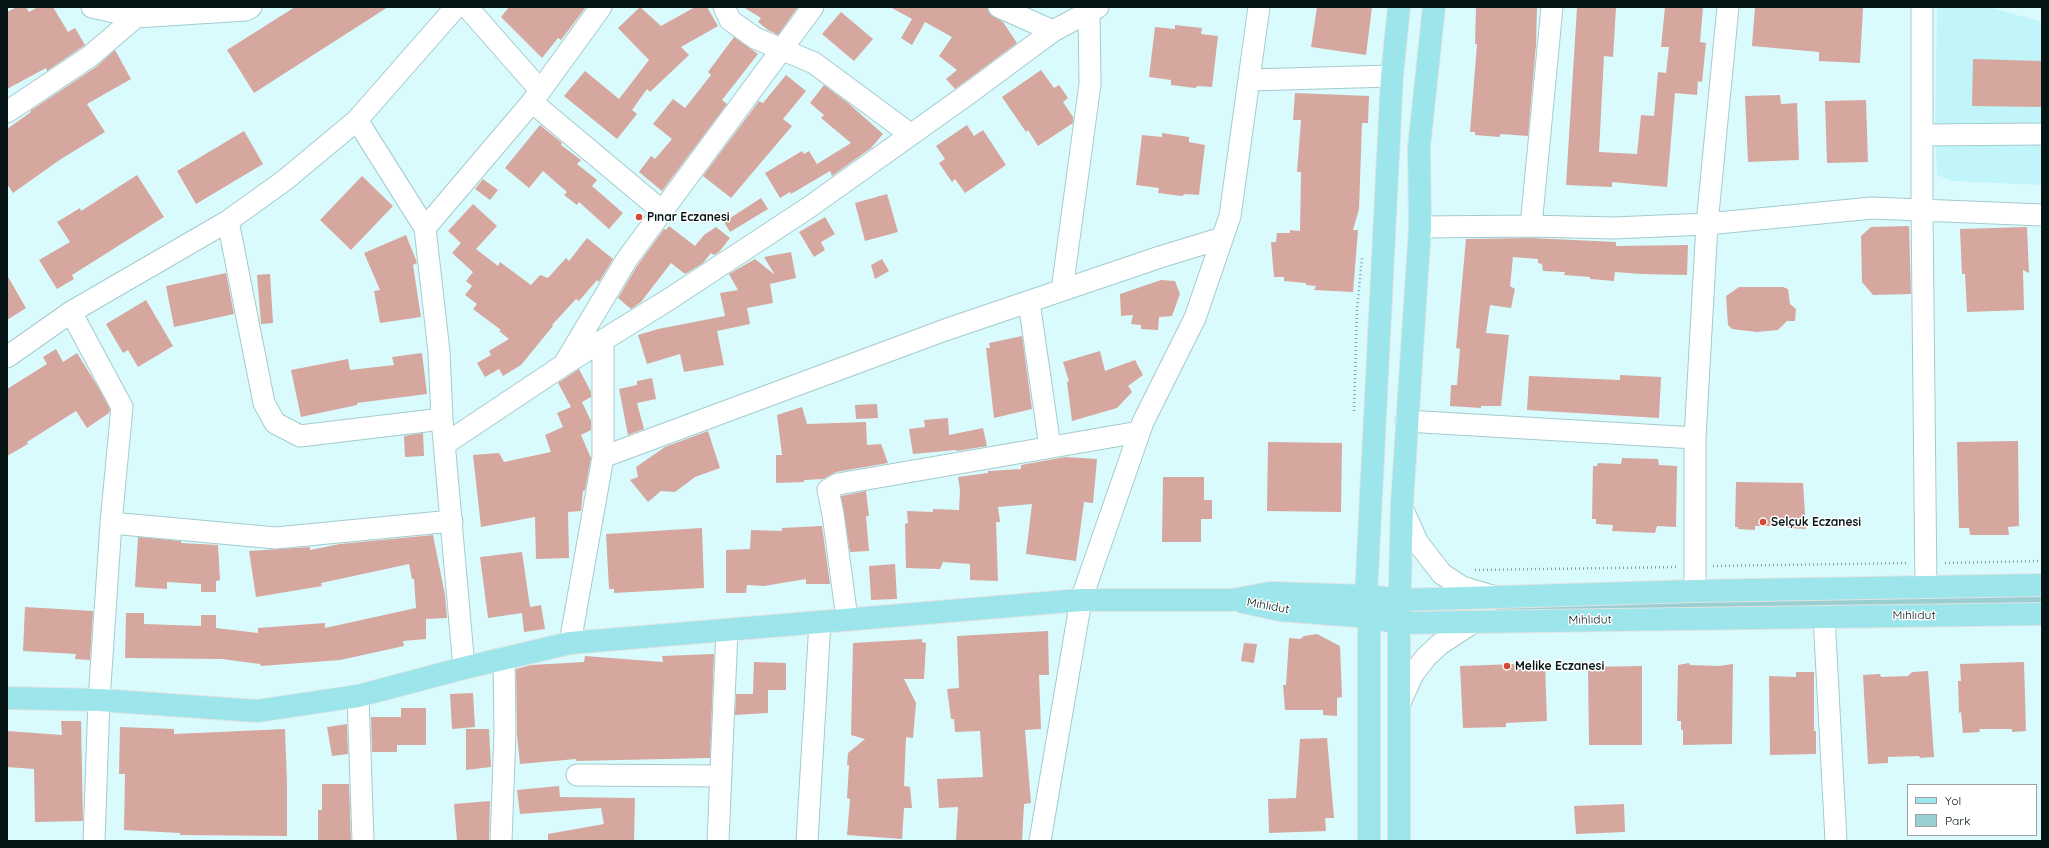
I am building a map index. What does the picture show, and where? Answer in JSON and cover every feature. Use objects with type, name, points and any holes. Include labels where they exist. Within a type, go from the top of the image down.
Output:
[{"type":"main road","points":[[1369,841],[1370,617],[1366,596],[1392,76],[1399,7]]},
{"type":"main road","points":[[1399,841],[1399,623],[1401,600],[1402,507],[1406,421],[1420,227],[1419,147],[1434,7]]},
{"type":"main road","name":"Mıhlıdut","points":[[1232,600],[1270,593],[1366,596],[1401,600],[1695,591],[2042,586]]},
{"type":"main road","points":[[7,698],[99,700],[257,711],[358,696],[504,658],[570,643],[1081,600],[1232,600]]},
{"type":"main road","name":"Mıhlıdut","points":[[1232,600],[1280,610],[1370,617],[1399,623],[2042,614]]},
{"type":"street","points":[[92,7],[136,17],[246,10],[250,7]]},
{"type":"street","points":[[7,356],[71,312],[228,221],[285,180],[356,120],[456,7]]},
{"type":"street","points":[[467,7],[536,96],[662,211]]},
{"type":"street","points":[[425,228],[536,96],[601,7]]},
{"type":"street","points":[[724,7],[730,20],[756,38],[783,48],[814,63],[910,134]]},
{"type":"street","points":[[565,364],[628,259],[813,7]]},
{"type":"street","points":[[999,7],[1053,31]]},
{"type":"street","points":[[1040,841],[1081,600],[1139,432],[1194,318],[1230,216],[1259,7]]},
{"type":"street","points":[[1531,226],[1552,7]]},
{"type":"street","points":[[1695,591],[1695,438],[1708,224],[1728,7]]},
{"type":"street","points":[[1922,7],[1922,209],[1926,588]]},
{"type":"street","points":[[445,444],[565,364],[808,208],[968,94],[1053,31],[1093,9]]},
{"type":"street","points":[[1062,290],[1090,84],[1093,9]]},
{"type":"street","points":[[7,112],[89,57],[136,17]]},
{"type":"street","points":[[1249,80],[1392,76]]},
{"type":"street","points":[[356,120],[425,228],[439,352],[442,419],[464,668]]},
{"type":"street","points":[[1922,136],[2042,134]]},
{"type":"street","points":[[1420,227],[1531,226],[1613,228],[1708,224],[1872,208],[2042,214]]},
{"type":"street","points":[[228,221],[264,403],[275,423],[300,436],[442,419]]},
{"type":"street","points":[[603,457],[938,333],[1160,257],[1222,238]]},
{"type":"street","points":[[1029,302],[1050,447]]},
{"type":"street","points":[[71,312],[122,407],[111,523],[99,700],[94,841]]},
{"type":"street","points":[[570,643],[603,457],[603,340]]},
{"type":"street","points":[[1406,421],[1695,438]]},
{"type":"street","points":[[846,619],[833,514],[828,490],[838,484],[1139,432]]},
{"type":"street","points":[[1402,507],[1418,544],[1428,559],[1442,574],[1462,587],[1496,597]]},
{"type":"street","points":[[111,523],[276,538],[452,521]]},
{"type":"street","points":[[1824,616],[1836,841]]},
{"type":"street","points":[[807,841],[820,622]]},
{"type":"street","points":[[1400,705],[1412,674],[1426,657],[1440,644],[1474,622]]},
{"type":"street","points":[[718,841],[727,630]]},
{"type":"street","points":[[501,841],[505,732],[504,658]]},
{"type":"street","points":[[358,696],[363,841]]},
{"type":"street","points":[[577,776],[721,776]]},
{"type":"path","points":[[1471,570],[2042,561]]},
{"type":"shaded area","points":[[1937,7],[1988,7],[2042,22],[2042,185],[1953,181],[1937,175],[1935,127]]},
{"type":"green space","points":[[2042,595],[2042,604],[1494,612],[1496,607],[1525,602]]},
{"type":"building","points":[[17,7],[26,7],[29,12],[38,7],[53,7],[68,32],[75,28],[85,45],[47,71],[46,68],[7,89],[7,12]]},
{"type":"building","points":[[295,7],[388,7],[254,93],[227,50]]},
{"type":"building","points":[[509,7],[586,7],[561,40],[558,38],[542,58],[501,17]]},
{"type":"building","points":[[640,7],[661,26],[695,7],[707,7],[718,26],[681,47],[689,55],[650,92],[647,89],[632,110],[637,114],[617,139],[564,96],[585,71],[619,99],[649,60],[618,28]]},
{"type":"building","points":[[743,7],[798,7],[778,35],[768,30],[758,22],[761,18]]},
{"type":"building","points":[[890,7],[987,7],[990,14],[1003,22],[1017,43],[955,89],[946,79],[957,70],[939,56],[952,37],[925,22],[912,45],[901,38],[912,19]]},
{"type":"building","points":[[1317,7],[1372,7],[1366,55],[1311,47]]},
{"type":"building","points":[[1476,7],[1537,7],[1536,45],[1528,136],[1501,134],[1499,137],[1475,135],[1475,132],[1470,132],[1477,44],[1475,44]]},
{"type":"building","points":[[1577,7],[1616,7],[1613,57],[1604,56],[1599,152],[1637,154],[1641,115],[1654,116],[1658,72],[1666,73],[1669,47],[1661,47],[1665,7],[1703,7],[1700,42],[1706,43],[1702,82],[1698,81],[1697,95],[1675,93],[1667,187],[1612,182],[1612,187],[1566,185]]},
{"type":"building","points":[[1755,7],[1863,7],[1860,63],[1819,61],[1819,52],[1752,46]]},
{"type":"building","points":[[841,12],[873,39],[854,61],[822,34]]},
{"type":"building","points":[[1175,25],[1202,28],[1201,34],[1218,36],[1212,87],[1198,86],[1195,88],[1171,85],[1171,80],[1149,77],[1155,27],[1175,29]]},
{"type":"building","points":[[734,37],[758,54],[722,100],[727,104],[662,191],[639,172],[651,156],[655,159],[672,139],[653,124],[673,99],[685,108],[711,75],[708,72]]},
{"type":"building","points":[[115,50],[131,79],[87,104],[105,132],[61,159],[13,193],[7,184],[7,129],[31,112],[30,111],[96,67]]},
{"type":"building","points":[[1973,59],[2042,61],[2042,107],[1972,106]]},
{"type":"building","points":[[1041,70],[1054,88],[1059,85],[1068,98],[1063,102],[1073,117],[1073,123],[1038,146],[1028,130],[1026,132],[1002,97]]},
{"type":"building","points":[[786,75],[806,91],[783,119],[792,126],[731,198],[703,176],[759,101],[763,103]]},
{"type":"building","points":[[824,85],[848,103],[883,134],[871,148],[832,176],[830,171],[791,194],[790,192],[780,198],[765,173],[802,151],[804,154],[809,151],[817,164],[851,143],[821,118],[824,115],[810,103]]},
{"type":"building","points":[[1295,93],[1369,96],[1368,123],[1362,123],[1359,209],[1353,230],[1358,230],[1353,292],[1314,290],[1316,286],[1306,285],[1306,283],[1284,281],[1284,277],[1274,277],[1271,242],[1276,242],[1277,233],[1290,233],[1290,230],[1300,231],[1301,172],[1297,172],[1301,120],[1293,120]]},
{"type":"building","points":[[1780,95],[1781,104],[1797,103],[1799,160],[1748,162],[1745,96]]},
{"type":"building","points":[[1866,100],[1868,162],[1827,163],[1825,101]]},
{"type":"building","points":[[540,125],[562,143],[561,145],[581,160],[577,164],[597,180],[592,186],[623,213],[609,229],[579,202],[577,205],[564,195],[567,192],[543,171],[529,188],[505,168]]},
{"type":"building","points":[[967,125],[974,136],[983,130],[1006,165],[965,193],[955,179],[952,182],[939,163],[945,159],[936,146]]},
{"type":"building","points":[[244,131],[263,164],[196,204],[177,171]]},
{"type":"building","points":[[1162,133],[1189,137],[1189,142],[1205,145],[1199,195],[1185,194],[1182,196],[1158,193],[1159,188],[1136,185],[1142,135],[1162,137]]},
{"type":"building","points":[[137,175],[164,217],[72,275],[74,279],[57,289],[39,260],[70,242],[57,222],[80,208],[81,211]]},
{"type":"building","points":[[362,176],[393,206],[351,250],[320,220]]},
{"type":"building","points":[[483,179],[498,190],[490,200],[475,189]]},
{"type":"building","points":[[887,194],[898,232],[865,241],[855,203]]},
{"type":"building","points":[[761,198],[768,209],[730,232],[724,222]]},
{"type":"building","points":[[473,204],[497,226],[476,249],[498,266],[500,262],[531,285],[540,275],[548,278],[566,258],[569,261],[587,238],[613,259],[599,282],[597,280],[579,301],[576,299],[552,325],[553,326],[521,365],[503,376],[499,369],[485,377],[477,363],[491,355],[489,351],[509,339],[499,331],[501,330],[473,309],[477,304],[465,295],[472,286],[466,281],[473,272],[452,253],[461,243],[448,231]]},
{"type":"building","points":[[825,217],[835,234],[821,242],[825,250],[814,257],[799,232]]},
{"type":"building","points":[[669,226],[695,246],[704,235],[716,227],[730,238],[719,252],[714,255],[711,253],[703,263],[685,274],[671,263],[641,302],[631,309],[618,298],[637,266],[664,229],[666,230]]},
{"type":"building","points":[[1909,226],[1911,294],[1873,295],[1862,282],[1861,236],[1871,227]]},
{"type":"building","points":[[2027,227],[2029,273],[2023,270],[2024,310],[1967,312],[1965,274],[1962,274],[1960,229]]},
{"type":"building","points":[[406,235],[417,263],[413,265],[421,317],[380,323],[374,291],[380,290],[364,253]]},
{"type":"building","points":[[1531,238],[1616,242],[1616,246],[1688,245],[1687,275],[1615,272],[1614,281],[1590,279],[1590,277],[1564,275],[1565,272],[1543,271],[1542,264],[1538,263],[1538,259],[1513,257],[1510,286],[1515,289],[1511,308],[1490,305],[1486,333],[1509,335],[1501,406],[1481,406],[1481,408],[1450,406],[1451,385],[1457,385],[1460,349],[1456,348],[1466,239]]},
{"type":"building","points":[[791,252],[796,278],[770,284],[773,303],[747,308],[750,324],[717,331],[724,365],[684,372],[680,354],[647,364],[638,335],[658,329],[725,316],[720,293],[738,290],[729,274],[755,259],[775,275],[764,257]]},
{"type":"building","points":[[882,259],[889,271],[875,279],[871,265]]},
{"type":"building","points":[[226,273],[234,314],[174,327],[166,286]]},
{"type":"building","points":[[270,274],[273,323],[261,324],[257,275]]},
{"type":"building","points":[[7,275],[26,308],[7,320]]},
{"type":"building","points":[[1161,280],[1175,281],[1180,294],[1172,316],[1159,317],[1158,330],[1141,329],[1141,325],[1131,324],[1133,315],[1121,316],[1120,294]]},
{"type":"building","points":[[1739,287],[1783,287],[1788,289],[1790,304],[1796,309],[1795,321],[1787,321],[1778,330],[1757,332],[1732,329],[1728,325],[1726,296]]},
{"type":"building","points":[[146,300],[173,346],[138,367],[128,350],[123,353],[106,324]]},
{"type":"building","points":[[1022,336],[1032,409],[994,418],[986,348],[990,348],[989,343]]},
{"type":"building","points":[[56,349],[63,362],[77,353],[110,409],[109,413],[87,428],[76,411],[27,442],[28,444],[7,456],[7,389],[47,364],[43,357]]},
{"type":"building","points":[[1100,351],[1105,371],[1135,360],[1143,375],[1128,386],[1132,392],[1117,408],[1072,421],[1067,382],[1069,381],[1063,362]]},
{"type":"building","points":[[422,353],[427,394],[357,403],[357,405],[301,417],[291,370],[348,359],[350,370],[394,365],[392,357]]},
{"type":"building","points":[[579,369],[591,392],[591,397],[582,402],[591,421],[591,430],[581,435],[591,458],[585,490],[583,491],[581,511],[568,512],[569,558],[536,559],[535,517],[481,527],[473,455],[499,453],[504,462],[551,452],[545,435],[563,427],[557,413],[571,407],[558,383]]},
{"type":"building","points":[[1620,375],[1661,377],[1659,418],[1527,410],[1529,376],[1620,380]]},
{"type":"building","points":[[652,378],[656,399],[637,403],[644,429],[628,435],[619,389],[637,385],[637,381]]},
{"type":"building","points":[[877,404],[878,418],[856,419],[855,405]]},
{"type":"building","points":[[802,407],[807,424],[866,422],[867,445],[881,444],[888,463],[836,472],[823,479],[804,480],[804,482],[776,483],[776,455],[782,455],[777,415]]},
{"type":"building","points":[[948,418],[949,435],[983,428],[987,446],[957,451],[913,454],[909,429],[925,427],[924,420]]},
{"type":"building","points":[[708,431],[720,468],[695,477],[675,492],[661,491],[648,502],[630,480],[638,477],[636,467],[665,447]]},
{"type":"building","points":[[423,433],[424,456],[405,457],[404,436]]},
{"type":"building","points":[[2018,441],[2019,526],[2008,527],[2009,535],[1970,535],[1969,528],[1959,528],[1957,442]]},
{"type":"building","points":[[1268,442],[1342,443],[1341,512],[1267,511]]},
{"type":"building","points":[[1065,457],[1097,459],[1093,503],[1084,502],[1076,561],[1026,554],[1032,504],[998,507],[1000,522],[996,522],[998,581],[970,580],[970,564],[943,562],[940,569],[906,568],[905,524],[908,523],[907,511],[933,512],[933,509],[959,510],[960,490],[958,477],[988,473],[988,471],[1021,469],[1021,465]]},
{"type":"building","points":[[1622,458],[1658,459],[1659,465],[1677,466],[1676,527],[1657,526],[1655,533],[1612,531],[1613,525],[1596,524],[1596,519],[1592,519],[1593,466],[1597,466],[1598,463],[1621,464]]},
{"type":"building","points":[[1163,477],[1204,477],[1204,500],[1212,500],[1212,519],[1201,519],[1201,542],[1162,542]]},
{"type":"building","points":[[1736,482],[1803,483],[1806,529],[1788,528],[1788,526],[1755,526],[1755,530],[1738,529],[1738,527],[1735,527]]},
{"type":"building","points":[[866,491],[869,516],[866,516],[869,551],[850,552],[841,496]]},
{"type":"building","points":[[822,526],[830,584],[806,584],[806,579],[764,586],[747,585],[746,593],[726,593],[726,550],[750,549],[751,530],[782,531],[782,528]]},
{"type":"building","points":[[702,528],[704,588],[614,593],[614,589],[609,589],[606,534]]},
{"type":"building","points":[[433,535],[445,595],[447,618],[426,619],[426,639],[403,641],[404,646],[340,660],[261,666],[260,664],[222,659],[125,658],[126,613],[144,613],[144,624],[201,626],[201,615],[216,615],[216,628],[258,633],[258,628],[325,623],[325,628],[416,608],[414,579],[412,579],[409,564],[321,583],[322,586],[256,597],[249,551],[310,547],[310,550],[340,544]]},
{"type":"building","points":[[138,537],[181,541],[181,543],[218,545],[220,580],[216,581],[216,592],[201,592],[201,584],[167,582],[167,589],[135,587]]},
{"type":"building","points":[[522,552],[530,607],[541,605],[545,629],[524,632],[522,613],[488,618],[480,557]]},
{"type":"building","points":[[895,564],[897,599],[871,600],[869,566]]},
{"type":"building","points":[[25,607],[93,611],[90,660],[75,659],[76,654],[23,651]]},
{"type":"building","points":[[1048,631],[1049,675],[1039,675],[1041,729],[1025,730],[1031,803],[1024,804],[1022,841],[956,841],[958,807],[939,808],[937,779],[983,777],[980,731],[955,732],[954,719],[951,719],[947,689],[959,688],[957,636]]},
{"type":"building","points":[[1317,634],[1340,646],[1342,697],[1337,698],[1337,716],[1323,715],[1323,710],[1285,710],[1283,685],[1286,685],[1289,638],[1300,639],[1304,636]]},
{"type":"building","points":[[922,639],[922,642],[926,643],[924,679],[904,679],[916,703],[913,738],[906,737],[904,786],[910,787],[912,808],[904,808],[902,839],[847,835],[850,799],[847,798],[849,765],[847,765],[848,753],[865,739],[851,735],[853,643]]},
{"type":"building","points":[[1244,643],[1257,644],[1254,663],[1241,661]]},
{"type":"building","points":[[714,654],[710,758],[576,761],[576,759],[520,764],[517,735],[516,669],[531,665],[584,662],[585,656],[663,662],[662,656]]},
{"type":"building","points":[[754,662],[786,663],[786,690],[768,690],[768,713],[735,715],[736,694],[753,694]]},
{"type":"building","points":[[2024,662],[2026,731],[2012,732],[2012,729],[1979,729],[1980,732],[1963,733],[1961,712],[1959,713],[1958,681],[1961,681],[1960,664]]},
{"type":"building","points":[[1545,663],[1547,721],[1506,723],[1506,727],[1463,728],[1460,666]]},
{"type":"building","points":[[1689,663],[1690,665],[1719,666],[1733,664],[1732,744],[1683,745],[1683,730],[1681,730],[1681,721],[1677,721],[1678,665]]},
{"type":"building","points":[[1642,666],[1642,745],[1589,745],[1588,667]]},
{"type":"building","points":[[1928,671],[1934,757],[1888,757],[1888,763],[1868,764],[1863,675],[1880,674],[1881,677],[1908,676],[1912,672]]},
{"type":"building","points":[[1796,672],[1814,672],[1814,731],[1816,731],[1816,754],[1770,755],[1769,676],[1796,677]]},
{"type":"building","points":[[473,693],[475,727],[452,729],[450,694]]},
{"type":"building","points":[[401,708],[426,708],[426,745],[397,745],[397,752],[372,752],[371,717],[401,717]]},
{"type":"building","points":[[61,721],[81,721],[83,821],[35,822],[34,769],[7,767],[7,731],[62,735]]},
{"type":"building","points":[[347,724],[348,754],[332,756],[327,727]]},
{"type":"building","points":[[120,727],[174,729],[174,734],[285,729],[287,836],[180,835],[180,833],[124,830],[125,774],[119,774]]},
{"type":"building","points":[[466,729],[489,729],[491,767],[466,770]]},
{"type":"building","points":[[1327,738],[1334,818],[1325,818],[1326,831],[1269,833],[1268,799],[1296,798],[1300,739]]},
{"type":"building","points":[[322,784],[349,784],[351,841],[318,841],[318,810],[322,810]]},
{"type":"building","points":[[559,786],[560,797],[635,798],[634,841],[548,841],[548,834],[604,824],[601,808],[520,814],[517,790]]},
{"type":"building","points":[[490,801],[489,841],[457,841],[454,804]]},
{"type":"building","points":[[1624,804],[1625,832],[1576,834],[1574,806]]},
{"type":"place","name":"Pınar Eczanesi","points":[[639,217]]},
{"type":"place","name":"Selçuk Eczanesi","points":[[1763,522]]},
{"type":"place","name":"Melike Eczanesi","points":[[1507,666]]}]
